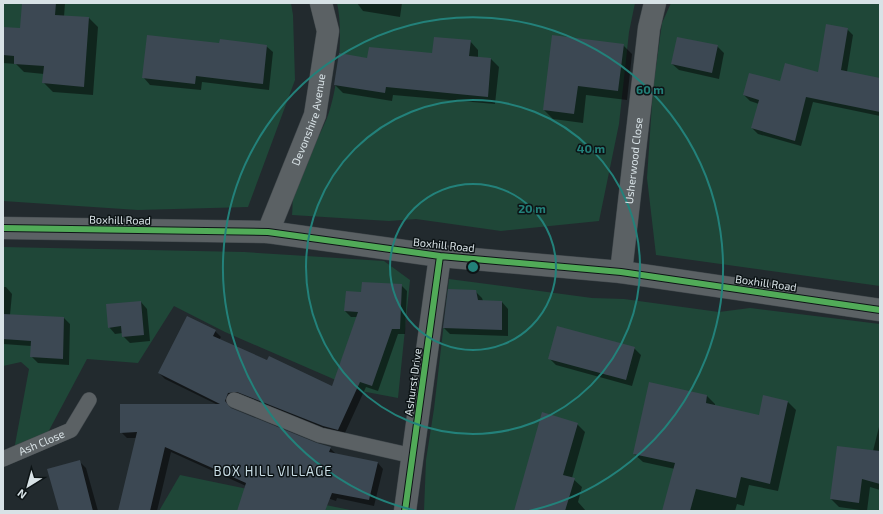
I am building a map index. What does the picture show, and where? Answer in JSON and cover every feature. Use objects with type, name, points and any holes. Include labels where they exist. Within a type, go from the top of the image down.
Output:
[{"type":"street","name":"Devonshire Avenue","points":[[268,232],[315,115],[328,31],[321,3]]},
{"type":"street","name":"Usherwood Close","points":[[621,272],[649,28],[655,3]]},
{"type":"street","name":"Boxhill Road","points":[[3,228],[268,232],[440,256],[621,272],[880,310]]},
{"type":"street","name":"Ashurst Drive","points":[[405,511],[440,256]]},
{"type":"lane","name":"Ash Close","points":[[3,459],[70,430],[89,400]]},
{"type":"lane","points":[[234,400],[320,435],[413,456]]},
{"type":"green space","points":[[3,3],[291,3],[293,15],[295,80],[248,207],[138,210],[3,201]]},
{"type":"green space","points":[[337,3],[635,3],[629,32],[619,124],[599,221],[501,231],[416,219],[389,221],[292,215],[294,190],[327,118],[334,92],[340,45]]},
{"type":"green space","points":[[671,3],[880,3],[880,286],[656,255],[647,178],[653,89],[662,23]]},
{"type":"green space","points":[[3,247],[244,252],[384,261],[410,280],[398,398],[361,391],[225,332],[174,306],[138,363],[87,359],[45,438],[14,450],[29,369],[21,362],[3,366]]},
{"type":"green space","points":[[449,279],[592,298],[624,299],[719,312],[750,308],[880,324],[880,511],[424,511],[426,460],[434,409]]},
{"type":"green space","points":[[180,475],[355,511],[159,511]]},
{"type":"building","points":[[22,3],[56,3],[55,15],[89,17],[84,87],[42,83],[44,66],[14,64],[14,56],[3,55],[3,27],[20,28]]},
{"type":"building","points":[[826,24],[848,28],[841,70],[880,78],[880,112],[806,97],[795,141],[751,128],[759,100],[743,95],[749,73],[780,81],[785,63],[818,72]]},
{"type":"building","points":[[147,35],[219,43],[220,39],[267,45],[263,84],[196,76],[195,84],[142,78]]},
{"type":"building","points":[[552,35],[624,44],[618,91],[578,86],[574,114],[543,110]]},
{"type":"building","points":[[434,37],[471,40],[469,56],[491,58],[488,97],[386,87],[385,93],[334,85],[339,53],[367,58],[369,47],[432,53]]},
{"type":"building","points":[[677,37],[718,45],[712,73],[671,64]]},
{"type":"building","points":[[362,282],[402,284],[400,329],[392,329],[372,386],[360,382],[338,430],[323,426],[237,392],[228,393],[225,401],[231,408],[317,443],[331,447],[329,452],[378,462],[369,500],[332,493],[325,511],[237,511],[246,483],[165,447],[150,511],[118,511],[137,432],[120,433],[120,404],[220,404],[158,373],[187,316],[216,330],[213,336],[267,360],[269,356],[332,386],[358,312],[344,311],[346,291],[361,292]]},
{"type":"building","points":[[448,289],[476,290],[478,300],[502,301],[502,330],[443,328]]},
{"type":"building","points":[[141,301],[144,335],[122,337],[121,326],[108,328],[106,304]]},
{"type":"building","points":[[3,314],[64,317],[63,359],[30,357],[31,341],[3,339]]},
{"type":"building","points":[[557,326],[635,347],[626,380],[548,359]]},
{"type":"building","points":[[649,382],[707,395],[706,403],[759,415],[763,395],[788,401],[770,484],[741,477],[736,498],[696,489],[690,511],[662,511],[675,463],[633,454]]},
{"type":"building","points":[[542,412],[578,423],[563,475],[575,478],[565,511],[514,511]]},
{"type":"building","points":[[837,446],[880,451],[880,484],[862,479],[859,503],[830,499]]},
{"type":"building","points":[[80,460],[93,511],[59,511],[47,469]]},
{"type":"cycle path","points":[[3,228],[268,232],[440,256],[621,272],[880,310]]},
{"type":"cycle path","points":[[405,511],[440,256]]},
{"type":"district","name":"BOX HILL VILLAGE","points":[[273,471]]}]
